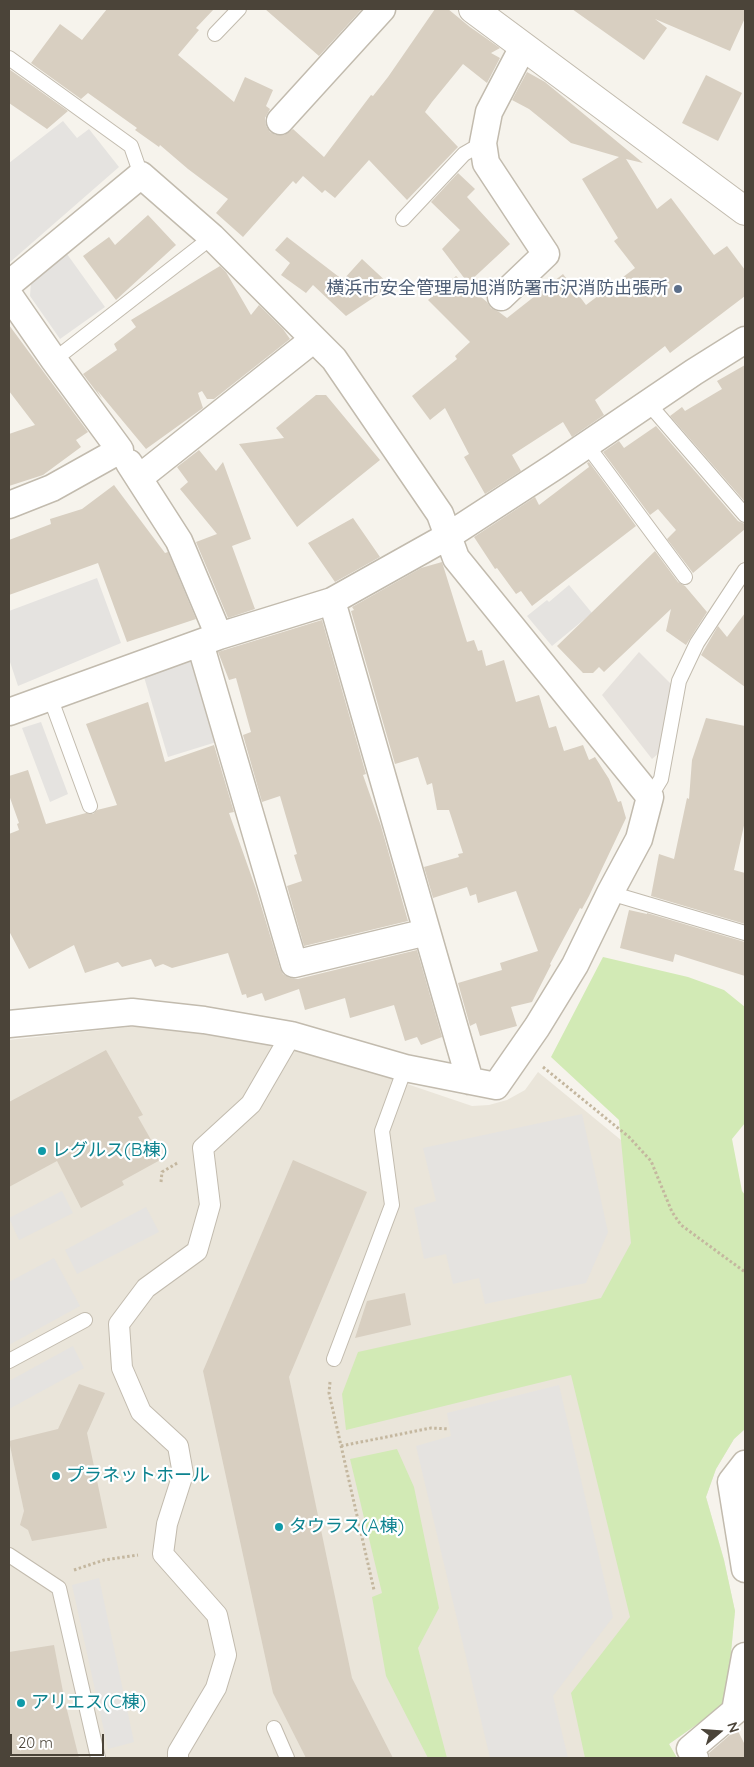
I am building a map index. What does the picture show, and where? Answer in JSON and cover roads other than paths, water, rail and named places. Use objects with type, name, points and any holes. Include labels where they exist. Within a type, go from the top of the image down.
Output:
[{"type":"street","points":[[280,122],[382,9]]},
{"type":"street","points":[[473,9],[745,211]]},
{"type":"street","points":[[502,297],[546,254],[486,163],[483,143],[489,112],[523,47]]},
{"type":"street","points":[[9,284],[141,175],[212,238],[334,359],[440,514],[456,558],[650,797],[639,839],[575,965],[538,1027],[496,1086],[405,1068],[291,1035],[204,1020],[132,1012],[9,1024]]},
{"type":"street","points":[[9,295],[120,450],[179,541],[210,640],[294,964],[427,932]]},
{"type":"street","points":[[139,478],[314,339]]},
{"type":"street","points":[[9,712],[210,640],[332,601],[448,536],[745,340]]},
{"type":"street","points":[[9,505],[52,488],[120,450]]},
{"type":"street","points":[[332,601],[470,1081]]},
{"type":"street","points":[[178,1758],[178,1752],[216,1688],[226,1655],[217,1615],[163,1554],[167,1524],[182,1474],[178,1446],[141,1412],[122,1368],[119,1324],[146,1288],[197,1251],[210,1205],[203,1148],[250,1104],[291,1035]]},
{"type":"street","points":[[745,1464],[731,1482],[741,1521],[745,1569]]},
{"type":"street","points":[[695,1758],[690,1749],[734,1711],[745,1656]]},
{"type":"lane","points":[[215,34],[239,9]]},
{"type":"lane","points":[[9,58],[131,146],[141,175]]},
{"type":"lane","points":[[403,219],[464,154],[483,143]]},
{"type":"lane","points":[[54,360],[212,238]]},
{"type":"lane","points":[[648,403],[745,516]]},
{"type":"lane","points":[[587,445],[685,578]]},
{"type":"lane","points":[[650,797],[661,779],[679,680],[697,643],[745,570]]},
{"type":"lane","points":[[50,697],[90,806]]},
{"type":"lane","points":[[610,893],[745,933]]},
{"type":"lane","points":[[334,1359],[392,1205],[382,1131],[405,1068]]},
{"type":"lane","points":[[9,1361],[84,1320]]},
{"type":"lane","points":[[9,1555],[59,1588],[98,1758]]},
{"type":"lane","points":[[274,1728],[287,1758]]},
{"type":"place","name":"横浜市安全管理局旭消防署市沢消防出張所","points":[[678,289]]},
{"type":"place","name":"レグルス(B棟)","points":[[42,1151]]},
{"type":"place","name":"プラネットホール","points":[[56,1476]]},
{"type":"place","name":"タウラス(A棟)","points":[[279,1527]]},
{"type":"place","name":"アリエス(C棟)","points":[[21,1703]]}]
